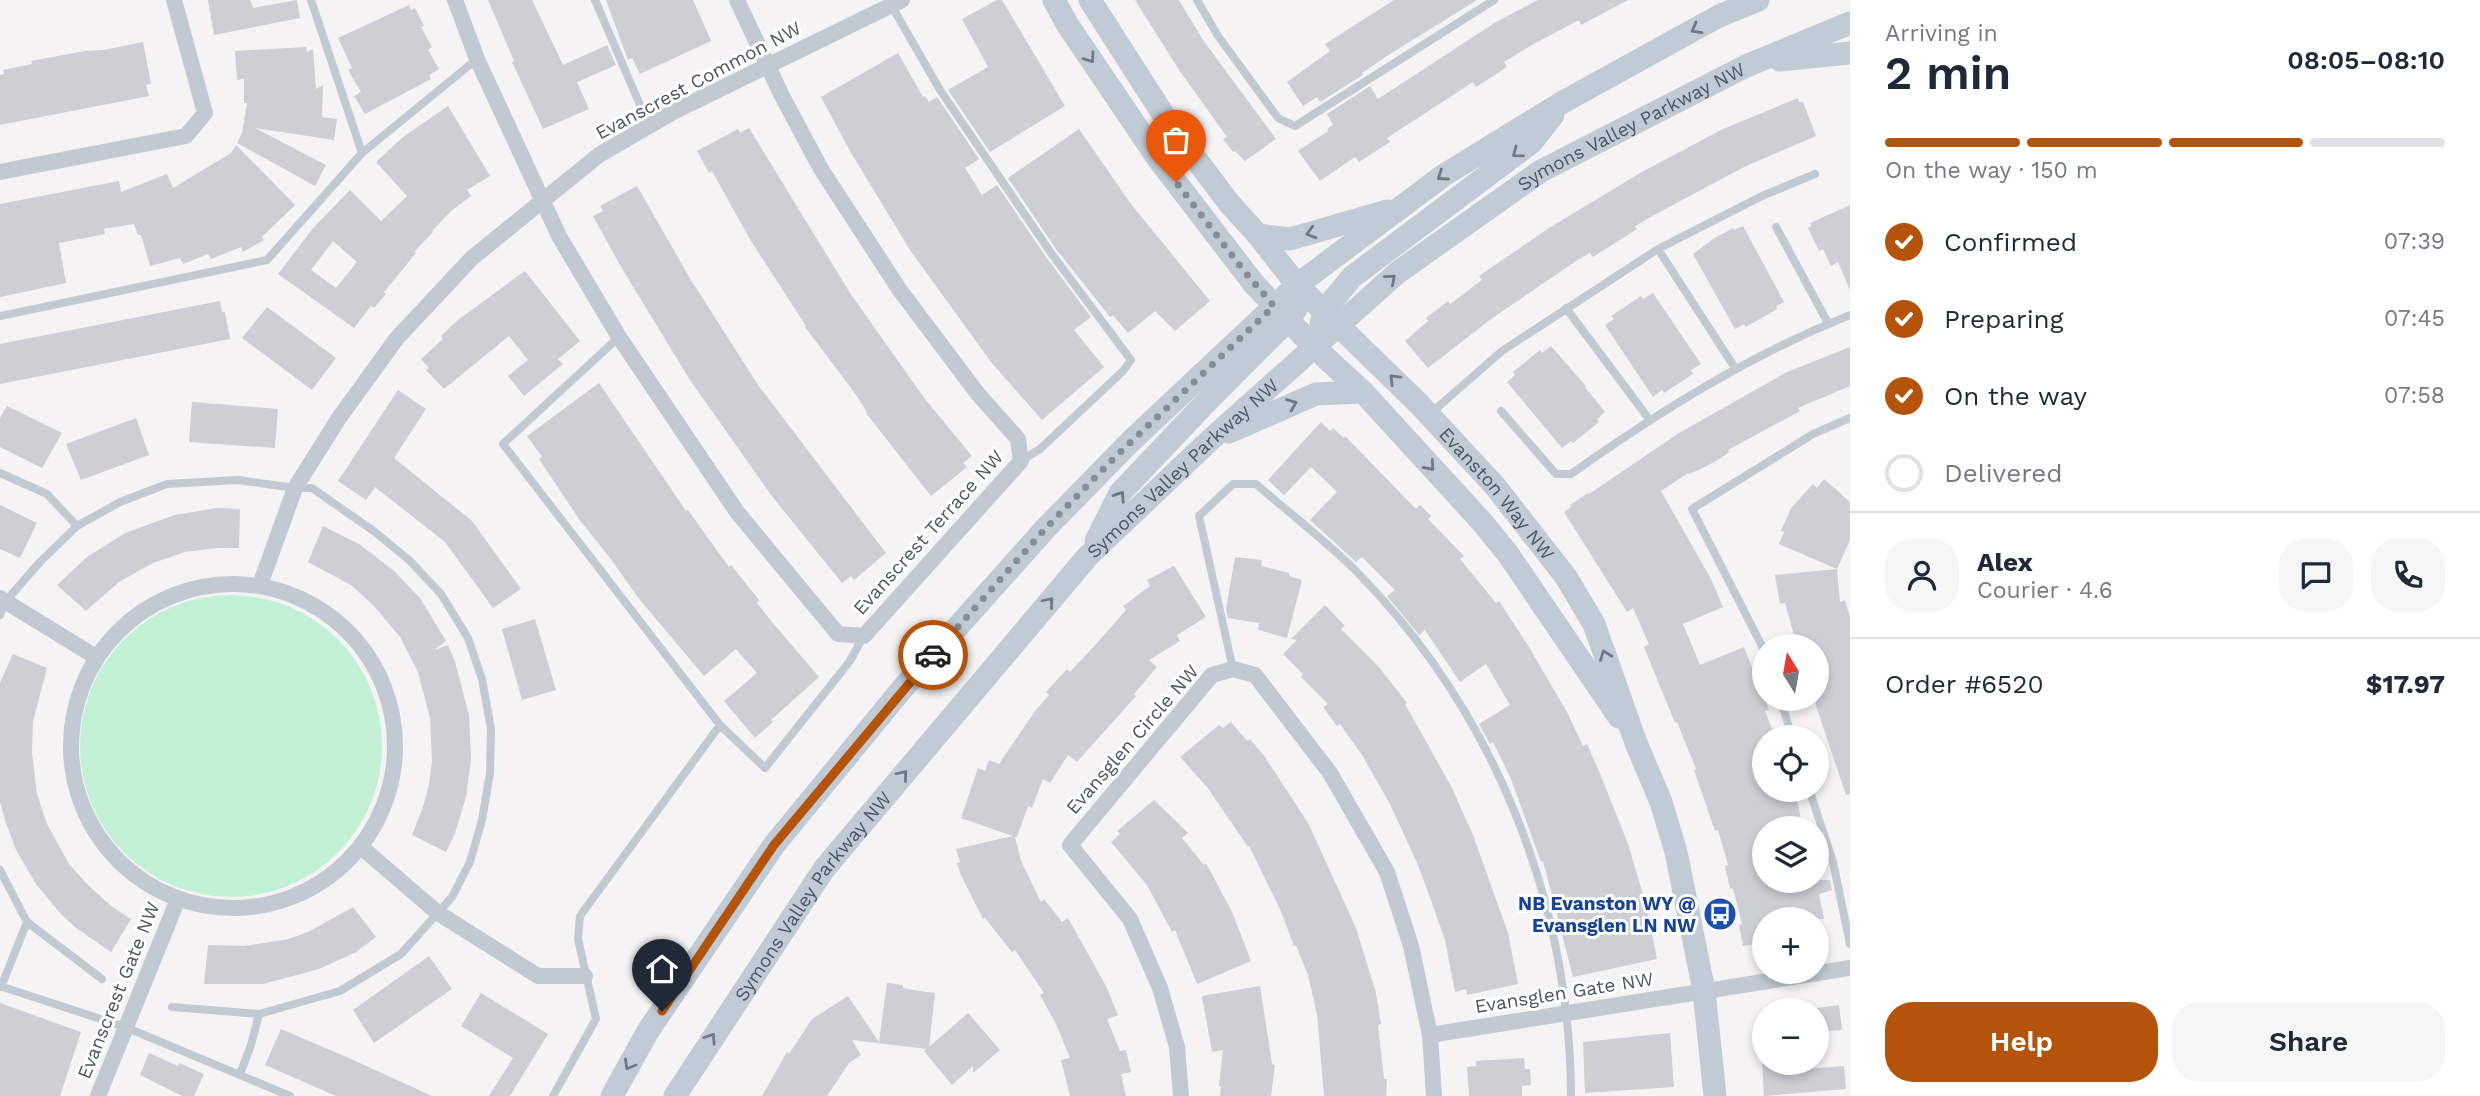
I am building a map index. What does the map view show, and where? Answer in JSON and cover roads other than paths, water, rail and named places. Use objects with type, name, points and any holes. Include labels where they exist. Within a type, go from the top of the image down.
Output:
[{"type":"main road","name":"Evanston Way NW","points":[[1054,0],[1067,24],[1159,160],[1249,278],[1314,347],[1363,392],[1482,522],[1508,554],[1636,743]]},
{"type":"main road","name":"Evanston Way NW","points":[[1090,0],[1168,122],[1229,203],[1297,285],[1429,415],[1495,486],[1566,577],[1594,624],[1636,743],[1661,802],[1676,852],[1704,992],[1715,1096]]},
{"type":"main road","points":[[1088,556],[1120,493],[1212,396],[1281,313],[1297,285],[1444,174],[1563,103],[1719,16],[1758,0]]},
{"type":"main road","name":"Symons Valley Parkway NW","points":[[675,1096],[824,869],[1088,556],[1208,442],[1314,347],[1332,318],[1541,171],[1746,66],[1850,23]]},
{"type":"main road","points":[[1746,66],[1793,58],[1850,53]]},
{"type":"main road","points":[[1332,318],[1352,277],[1532,142],[1563,103]]},
{"type":"main road","points":[[1258,235],[1290,239],[1401,207]]},
{"type":"main road","points":[[612,1096],[648,1031],[774,845],[902,689],[1045,529],[1130,442],[1281,313]]},
{"type":"main road","points":[[1208,442],[1316,394],[1363,392]]},
{"type":"street","points":[[0,172],[186,136],[205,113],[174,0]]},
{"type":"street","name":"Evanscrest Terrace NW","points":[[454,0],[477,60],[559,236],[618,337],[737,512],[838,634],[864,636],[1021,461],[1018,439],[978,394],[899,289],[821,169],[737,0]]},
{"type":"street","name":"Evanscrest Common NW","points":[[260,585],[295,488],[339,418],[397,338],[472,258],[599,155],[649,125],[894,2]]},
{"type":"street","points":[[213,584],[260,585],[313,604],[357,639],[386,687],[397,742],[388,797],[361,847],[324,881],[278,903],[228,909],[178,899],[141,880],[109,852],[86,818],[73,778],[70,736],[78,695],[96,657],[127,622],[167,597],[213,584]]},
{"type":"street","points":[[2,605],[96,657]]},
{"type":"street","points":[[1233,669],[1255,675],[1297,728],[1330,773],[1387,872],[1411,946],[1430,1035],[1434,1096]]},
{"type":"street","name":"Evansglen Circle NW","points":[[1181,1096],[1177,1047],[1160,988],[1135,930],[1130,919],[1070,845],[1212,675],[1233,669]]},
{"type":"street","points":[[361,847],[438,913],[538,976],[585,976]]},
{"type":"street","name":"Evanscrest Gate NW","points":[[98,1096],[178,899]]},
{"type":"street","name":"Evansglen Gate NW","points":[[1430,1035],[1850,968]]},
{"type":"lane","points":[[311,0],[362,153]]},
{"type":"lane","points":[[595,0],[649,125]]},
{"type":"lane","points":[[1197,0],[1218,36],[1278,118],[1295,126],[1494,0]]},
{"type":"lane","points":[[894,2],[940,90],[1051,253],[1131,360],[1123,371],[1040,449],[1021,461]]},
{"type":"lane","points":[[0,316],[267,260],[362,153],[477,60]]},
{"type":"lane","points":[[1429,415],[1502,351],[1658,249],[1762,195],[1815,174]]},
{"type":"lane","points":[[1776,227],[1828,323]]},
{"type":"lane","points":[[1658,249],[1735,368]]},
{"type":"lane","points":[[1566,308],[1649,419]]},
{"type":"lane","points":[[1501,411],[1556,474],[1571,474],[1649,419],[1735,368],[1850,315]]},
{"type":"lane","points":[[618,337],[503,444],[720,725],[765,768],[850,661],[864,636]]},
{"type":"lane","points":[[1756,634],[1692,509],[1813,434],[1850,418]]},
{"type":"lane","points":[[0,472],[47,494],[77,526]]},
{"type":"lane","points":[[2,605],[77,526],[120,502],[167,484],[238,480],[312,488],[375,531],[409,560],[441,594],[468,638],[482,679],[491,729],[490,773],[482,820],[470,862],[452,897],[401,954],[340,991],[259,1014],[172,1007]]},
{"type":"lane","points":[[1233,669],[1199,516],[1233,484],[1256,484],[1355,570],[1414,637],[1455,692],[1490,755],[1534,867],[1559,955],[1567,1013],[1571,1096]]},
{"type":"lane","points":[[553,1096],[596,1019],[578,939],[580,916],[720,725]]},
{"type":"lane","points":[[1813,802],[1833,862],[1850,944]]},
{"type":"lane","points":[[0,870],[27,922],[102,979]]},
{"type":"lane","points":[[27,922],[1,986],[125,1027],[290,1096]]},
{"type":"lane","points":[[240,1074],[259,1014]]},
{"type":"place","name":"NB Evanston WY @ Evansglen LN NW","points":[[1720,914]]}]
